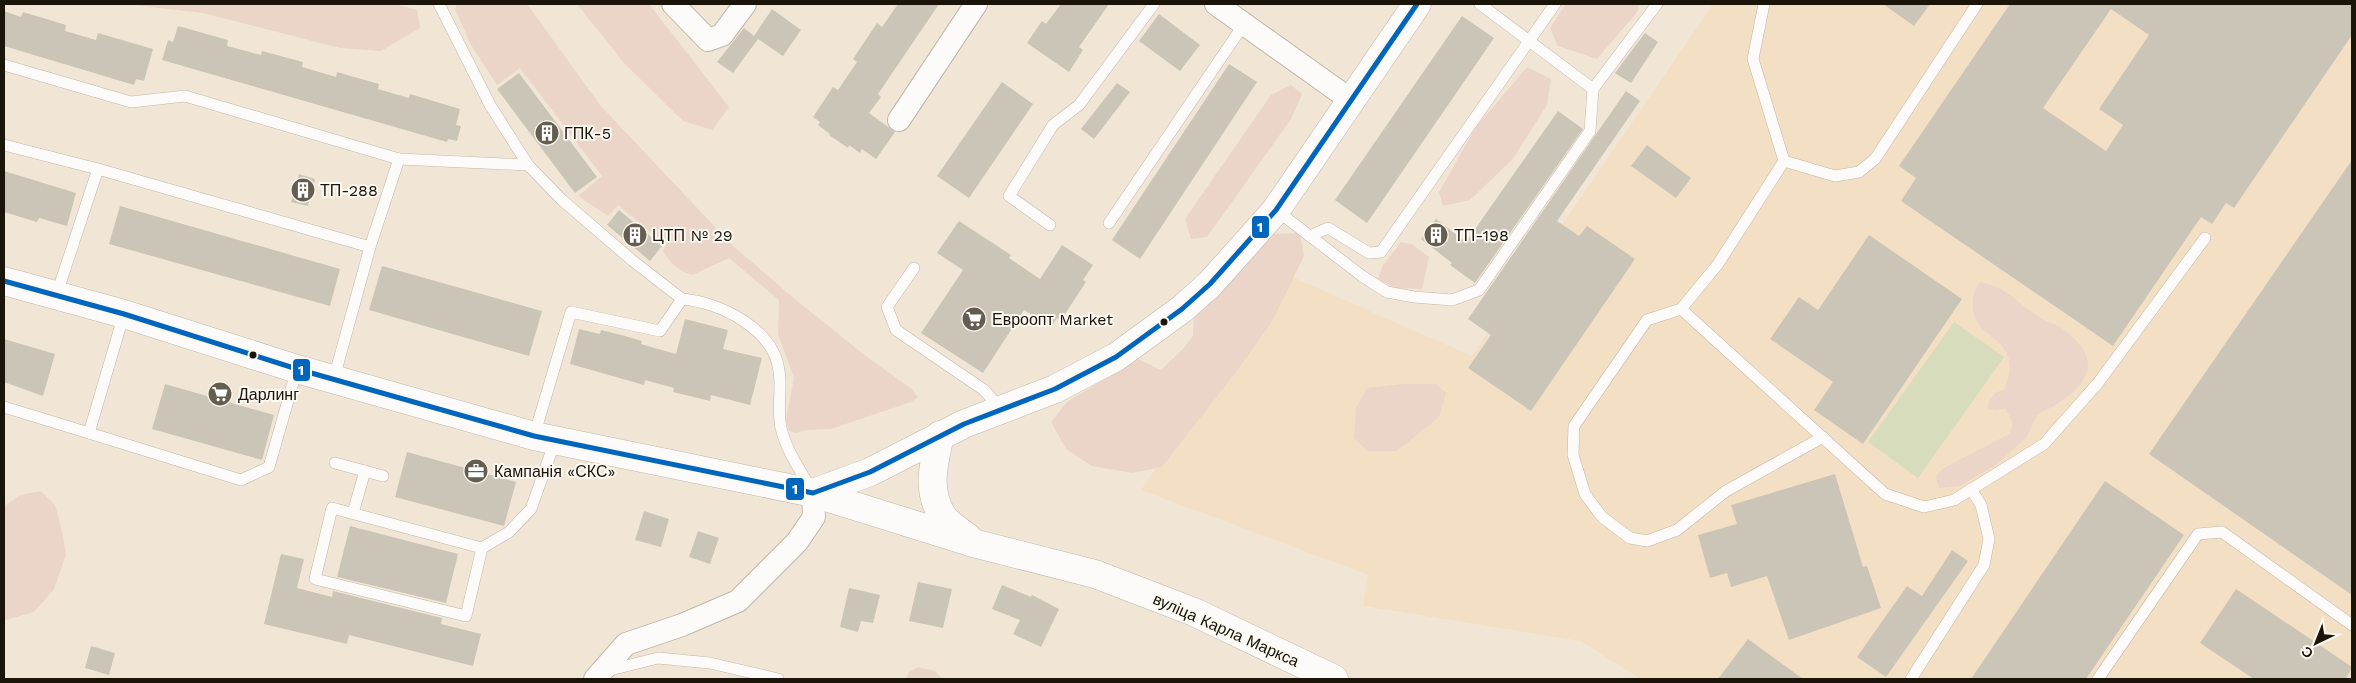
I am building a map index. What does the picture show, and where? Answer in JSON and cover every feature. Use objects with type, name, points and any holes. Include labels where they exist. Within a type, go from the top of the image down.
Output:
[{"type":"main road","points":[[813,493],[870,472],[964,424],[1055,389],[1116,357],[1164,324],[1210,284],[1276,210],[1418,4]]},
{"type":"main road","name":"вуліца Карла Маркса","points":[[4,281],[124,314],[297,368],[544,439],[813,493],[973,543],[1104,577],[1194,612],[1334,679]]},
{"type":"main road","name":"вуліца Карла Маркса","points":[[940,435],[933,469],[932,492],[942,516],[973,543]]},
{"type":"street","points":[[673,4],[708,40],[722,35],[745,4]]},
{"type":"street","points":[[899,120],[976,4]]},
{"type":"street","points":[[1216,4],[1352,101]]},
{"type":"street","points":[[599,675],[626,644],[682,626],[738,601],[797,542],[814,517],[813,493]]},
{"type":"lane","points":[[439,4],[490,105],[528,165],[562,200],[633,261],[682,299],[700,300],[736,314],[769,342],[779,368],[781,427],[788,448],[813,493]]},
{"type":"lane","points":[[1050,225],[1009,196],[1053,125],[1079,105],[1154,4]]},
{"type":"lane","points":[[1480,4],[1593,89]]},
{"type":"lane","points":[[1310,236],[1328,228],[1369,252],[1382,252],[1555,4]]},
{"type":"lane","points":[[1276,210],[1362,276],[1387,292],[1414,298],[1452,300],[1479,290],[1590,131],[1593,89],[1657,4]]},
{"type":"lane","points":[[1764,4],[1753,59],[1784,161],[1718,264],[1681,309],[1647,320],[1574,426],[1573,455],[1585,494],[1602,517],[1630,538],[1647,541],[1677,530],[1726,492],[1823,437]]},
{"type":"lane","points":[[1784,161],[1835,176],[1859,172],[1875,159],[1977,4]]},
{"type":"lane","points":[[1109,223],[1244,24]]},
{"type":"lane","points":[[4,65],[131,102],[185,96],[399,159],[528,165]]},
{"type":"lane","points":[[4,145],[370,247]]},
{"type":"lane","points":[[334,378],[370,247],[399,159]]},
{"type":"lane","points":[[56,296],[98,170]]},
{"type":"lane","points":[[1681,309],[1885,494],[1924,507],[1954,500],[2044,444],[2098,384],[2205,238]]},
{"type":"lane","points":[[914,268],[888,308],[896,330],[984,390],[1002,410]]},
{"type":"lane","points":[[482,548],[466,616],[315,579],[332,508],[482,548],[509,532],[531,509],[571,312],[660,331],[682,299]]},
{"type":"lane","points":[[89,433],[124,314]]},
{"type":"lane","points":[[4,407],[241,480],[269,467],[297,368]]},
{"type":"lane","points":[[335,463],[383,476]]},
{"type":"lane","points":[[353,513],[365,471]]},
{"type":"lane","points":[[1912,679],[1984,565],[1989,540],[1981,505],[1971,489]]},
{"type":"lane","points":[[2098,679],[2198,534],[2222,532],[2352,626]]},
{"type":"lane","points":[[599,675],[658,658],[710,663],[778,679]]},
{"type":"shaded area","points":[[125,4],[394,4],[417,10],[420,28],[381,51],[340,48],[203,13]]},
{"type":"shaded area","points":[[457,4],[527,4],[600,105],[732,245],[867,357],[912,389],[918,397],[911,402],[831,429],[808,430],[795,433],[789,431],[786,420],[794,378],[778,334],[779,300],[729,258],[692,275],[683,271],[675,266],[665,255],[663,251],[666,245],[618,205],[608,216],[578,196],[602,176],[520,68],[497,85],[471,45],[455,9]]},
{"type":"shaded area","points":[[577,4],[649,4],[729,107],[712,130],[683,121],[625,64]]},
{"type":"shaded area","points":[[1566,4],[1638,4],[1638,11],[1597,59],[1558,46],[1550,28]]},
{"type":"shaded area","points":[[1713,4],[2352,4],[2352,679],[1641,679],[1580,641],[1363,606],[1368,575],[1141,490],[1288,275],[1472,356]]},
{"type":"shaded area","points":[[1527,67],[1551,79],[1547,105],[1512,160],[1470,200],[1443,206],[1439,192],[1476,127]]},
{"type":"shaded area","points":[[1291,85],[1302,94],[1291,119],[1207,237],[1191,239],[1185,219],[1271,95]]},
{"type":"shaded area","points":[[1300,233],[1304,256],[1272,322],[1236,372],[1162,467],[1132,473],[1092,466],[1066,449],[1051,422],[1067,402],[1138,359],[1161,370],[1183,349],[1193,336],[1194,314],[1220,284],[1273,234]]},
{"type":"shaded area","points":[[1401,242],[1412,244],[1429,257],[1422,289],[1396,288],[1378,279],[1382,267]]},
{"type":"shaded area","points":[[1980,282],[2000,289],[2037,316],[2063,329],[2078,342],[2086,355],[2088,367],[2084,378],[2077,388],[2066,398],[2037,415],[2027,437],[1996,465],[1960,486],[1939,488],[1936,477],[1942,469],[2009,434],[2013,424],[2006,409],[1995,410],[1988,408],[1988,402],[1995,393],[2005,389],[2010,367],[2003,347],[1981,327],[1974,314],[1974,295]]},
{"type":"shaded area","points":[[1954,322],[2004,357],[1918,478],[1868,442]]},
{"type":"shaded area","points":[[1402,384],[1436,384],[1446,393],[1439,417],[1397,451],[1368,451],[1354,438],[1356,408],[1367,388]]},
{"type":"shaded area","points":[[41,491],[55,505],[66,555],[54,589],[34,612],[6,620],[4,618],[4,506],[20,495]]},
{"type":"shaded area","points":[[918,667],[935,671],[942,679],[906,679],[908,673]]},
{"type":"building","points":[[898,4],[939,4],[878,94],[881,97],[869,113],[895,132],[876,159],[862,149],[860,153],[849,145],[848,148],[829,135],[818,125],[820,122],[813,117],[833,87],[838,90],[857,62],[853,59],[877,23],[882,27]]},
{"type":"building","points":[[1061,4],[1109,4],[1079,47],[1083,50],[1069,72],[1027,43],[1042,21],[1046,24]]},
{"type":"building","points":[[1883,4],[1930,4],[1914,26]]},
{"type":"building","points":[[2010,4],[2352,4],[2352,35],[2234,208],[2226,203],[2212,224],[2201,217],[2113,346],[1901,201],[1916,178],[1899,166]],"holes":[[[2111,9],[2149,35],[2099,109],[2123,125],[2106,151],[2043,108]]]},
{"type":"building","points":[[772,9],[801,30],[783,56],[758,39],[733,73],[717,62],[744,28],[754,36]]},
{"type":"building","points":[[4,11],[21,17],[23,12],[66,25],[65,31],[96,40],[98,33],[153,49],[144,81],[136,79],[134,85],[4,46]]},
{"type":"building","points":[[1159,14],[1200,45],[1180,71],[1139,41]]},
{"type":"building","points":[[1462,16],[1494,38],[1367,223],[1335,200]]},
{"type":"building","points":[[178,26],[228,40],[227,46],[261,55],[262,51],[303,62],[302,67],[336,77],[337,72],[379,84],[378,89],[409,98],[410,94],[460,109],[456,125],[461,126],[457,141],[448,139],[447,142],[162,60],[168,40],[173,42]]},
{"type":"building","points":[[1645,33],[1658,42],[1631,83],[1615,73]]},
{"type":"building","points":[[1229,64],[1257,82],[1140,259],[1112,240]]},
{"type":"building","name":"ГПК-5","points":[[519,73],[597,177],[575,193],[497,89]]},
{"type":"building","points":[[1002,82],[1033,104],[969,198],[937,176]]},
{"type":"building","points":[[1117,83],[1130,92],[1094,139],[1081,129]]},
{"type":"building","points":[[1626,91],[1640,101],[1557,221],[1579,236],[1587,226],[1635,259],[1531,411],[1468,368],[1491,335],[1468,319]]},
{"type":"building","points":[[1558,111],[1583,129],[1475,283],[1450,265],[1452,263],[1421,239],[1436,219],[1466,242]]},
{"type":"building","points":[[1647,145],[1691,178],[1676,198],[1631,166]]},
{"type":"building","points":[[2352,160],[2352,595],[2149,454]]},
{"type":"building","points":[[4,171],[76,193],[67,226],[39,218],[37,222],[4,212]]},
{"type":"building","name":"ТП-288","points":[[299,174],[315,179],[308,206],[291,202]]},
{"type":"building","points":[[120,206],[340,269],[330,306],[109,244]]},
{"type":"building","name":"ЦТП № 29","points":[[619,210],[662,246],[650,261],[607,225]]},
{"type":"building","points":[[959,221],[1011,255],[1009,258],[1040,279],[1062,245],[1093,265],[1083,280],[1086,282],[1061,320],[1057,318],[1051,327],[1024,310],[983,373],[921,333],[963,270],[937,253]]},
{"type":"building","points":[[1869,235],[1962,299],[1863,444],[1814,410],[1833,382],[1770,339],[1799,297],[1818,310]]},
{"type":"building","points":[[382,266],[542,311],[529,356],[369,310]]},
{"type":"building","points":[[685,319],[728,330],[723,349],[762,358],[750,405],[711,395],[710,401],[673,392],[674,388],[645,380],[644,385],[570,364],[579,329],[600,334],[601,330],[625,336],[642,341],[641,344],[676,354]]},
{"type":"building","points":[[4,339],[55,354],[43,396],[4,382]]},
{"type":"building","points":[[165,384],[274,415],[262,460],[152,429]]},
{"type":"building","points":[[407,452],[516,482],[504,526],[395,497]]},
{"type":"building","points":[[1835,474],[1863,567],[1867,566],[1881,608],[1789,640],[1767,576],[1731,587],[1727,573],[1710,578],[1698,535],[1737,524],[1731,505]]},
{"type":"building","points":[[2105,481],[2184,535],[2086,679],[1971,679]]},
{"type":"building","points":[[644,511],[669,519],[661,547],[635,540]]},
{"type":"building","points":[[350,526],[458,554],[446,603],[337,577]]},
{"type":"building","points":[[698,531],[719,538],[710,564],[689,557]]},
{"type":"building","points":[[1952,550],[1968,561],[1886,677],[1857,657],[1907,586],[1922,596]]},
{"type":"building","points":[[281,554],[304,559],[297,588],[332,597],[333,591],[442,618],[441,624],[481,634],[473,666],[349,635],[347,644],[264,624]]},
{"type":"building","points":[[918,582],[952,589],[943,628],[909,621]]},
{"type":"building","points":[[1002,585],[1031,597],[1032,595],[1059,609],[1041,647],[1013,634],[1020,620],[992,609]]},
{"type":"building","points":[[849,588],[880,595],[873,623],[861,621],[858,632],[840,627]]},
{"type":"building","points":[[2236,589],[2352,667],[2346,679],[2254,679],[2200,643]]},
{"type":"building","points":[[1748,639],[1803,679],[1718,679]]},
{"type":"building","points":[[91,646],[115,653],[109,675],[85,668]]},
{"type":"transit line","name":"1","points":[[4,281],[124,314],[297,369],[534,436],[813,493],[870,472],[964,424],[1055,389],[1116,357],[1182,309],[1210,284],[1276,210],[1417,4]]},
{"type":"place","name":"ГПК-5","points":[[547,133]]},
{"type":"place","name":"ТП-288","points":[[303,190]]},
{"type":"place","name":"ЦТП № 29","points":[[635,235]]},
{"type":"place","name":"ТП-198","points":[[1436,235]]},
{"type":"place","name":"Евроопт Market","points":[[974,319]]},
{"type":"place","name":"Дарлинг","points":[[220,394]]},
{"type":"place","name":"Кампанія «СКС»","points":[[476,471]]}]
